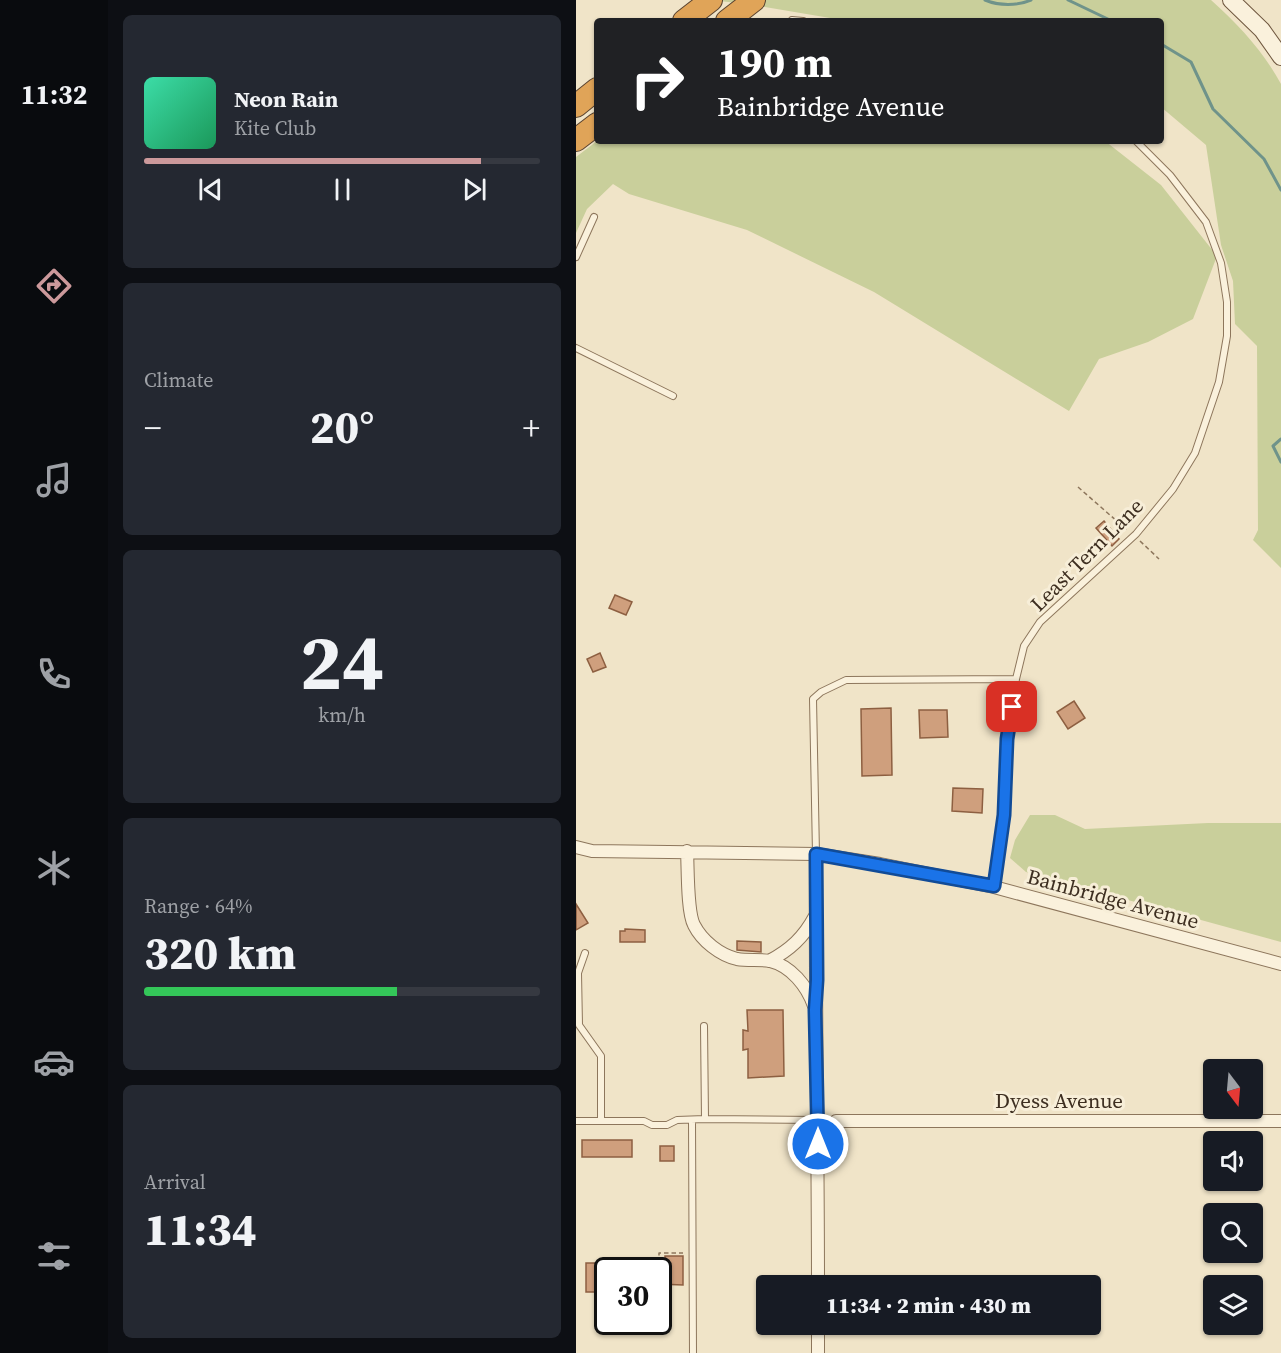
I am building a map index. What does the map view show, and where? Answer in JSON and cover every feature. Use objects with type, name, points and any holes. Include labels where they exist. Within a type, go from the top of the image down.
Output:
[{"type":"highway","points":[[688,18],[711,0]]},
{"type":"highway","points":[[731,18],[754,0]]},
{"type":"highway","points":[[576,106],[594,92]]},
{"type":"highway","points":[[576,140],[594,126]]},
{"type":"street","points":[[1231,0],[1262,30],[1281,57]]},
{"type":"street","name":"Bainbridge Avenue","points":[[576,849],[816,854],[994,886],[1281,964]]},
{"type":"street","points":[[576,856],[592,851]]},
{"type":"street","points":[[687,851],[693,924],[720,952],[737,959],[769,961],[790,971],[804,987],[815,1010]]},
{"type":"street","points":[[816,854],[818,1275]]},
{"type":"street","points":[[769,961],[792,947],[808,929],[816,915]]},
{"type":"street","name":"Dyess Avenue","points":[[836,1121],[1281,1120]]},
{"type":"street","points":[[818,1335],[818,1353]]},
{"type":"lane","name":"Least Tern Lane","points":[[994,886],[1004,815],[1007,739],[1016,679],[1024,646],[1040,622],[1134,536],[1173,489],[1195,453],[1219,382],[1227,336],[1227,302],[1221,263],[1206,222],[1170,175],[1139,144]]},
{"type":"lane","points":[[576,257],[594,217]]},
{"type":"lane","points":[[576,348],[673,396]]},
{"type":"lane","points":[[816,854],[813,699],[821,692],[846,680],[1016,679]]},
{"type":"lane","points":[[585,953],[578,973],[579,1025],[601,1056],[601,1121]]},
{"type":"lane","points":[[704,1026],[705,1119]]},
{"type":"lane","points":[[576,1121],[644,1121],[652,1125],[666,1125],[677,1120],[705,1119],[818,1120]]},
{"type":"lane","points":[[692,1120],[693,1353]]},
{"type":"path","points":[[1078,487],[1160,559]]},
{"type":"path","points":[[659,1257],[659,1253],[693,1253]]},
{"type":"green space","points":[[710,0],[1211,0],[1250,39],[1281,84],[1281,568],[1253,540],[1258,530],[1257,346],[1235,324],[1233,281],[1221,245],[1206,145],[1164,110],[1164,18],[830,18]]},
{"type":"green space","points":[[594,143],[1109,144],[1161,185],[1217,256],[1193,319],[1148,342],[1099,359],[1069,411],[874,292],[747,230],[629,194],[613,184],[587,209],[576,233],[576,157]]},
{"type":"green space","points":[[1030,815],[1055,815],[1085,829],[1208,823],[1281,823],[1281,942],[1026,872],[1010,858],[1015,840]]},
{"type":"building","points":[[1104,521],[1119,539],[1112,546],[1096,528]]},
{"type":"building","points":[[615,595],[632,602],[626,615],[609,608]]},
{"type":"building","points":[[600,653],[606,667],[593,672],[587,659]]},
{"type":"building","points":[[1074,701],[1085,718],[1068,729],[1057,712]]},
{"type":"building","points":[[891,708],[892,775],[862,776],[861,709]]},
{"type":"building","points":[[919,710],[947,710],[948,737],[920,738]]},
{"type":"building","points":[[953,788],[983,789],[982,813],[952,811]]},
{"type":"building","points":[[576,904],[588,923],[576,930]]},
{"type":"building","points":[[625,929],[645,930],[645,942],[620,942],[620,931],[625,931]]},
{"type":"building","points":[[737,941],[761,942],[761,952],[737,950]]},
{"type":"building","points":[[747,1010],[783,1010],[784,1076],[748,1078],[748,1049],[743,1050],[743,1030],[748,1031]]},
{"type":"building","points":[[582,1140],[632,1140],[632,1157],[582,1157]]},
{"type":"building","points":[[660,1146],[674,1146],[674,1161],[660,1161]]},
{"type":"building","points":[[683,1256],[683,1285],[672,1285],[672,1257],[665,1257]]},
{"type":"building","points":[[586,1263],[594,1263],[594,1292],[586,1292]]},
{"type":"waterway","points":[[985,0],[1008,4],[1031,0]]},
{"type":"waterway","points":[[1068,0],[1106,18]]},
{"type":"waterway","points":[[1164,46],[1191,62],[1213,109],[1264,159],[1281,190]]},
{"type":"waterway","points":[[1281,439],[1273,446],[1281,462]]},
{"type":"route","points":[[818,1144],[815,1010],[817,980],[816,854],[994,886],[1004,815],[1007,739],[1012,707]]}]
